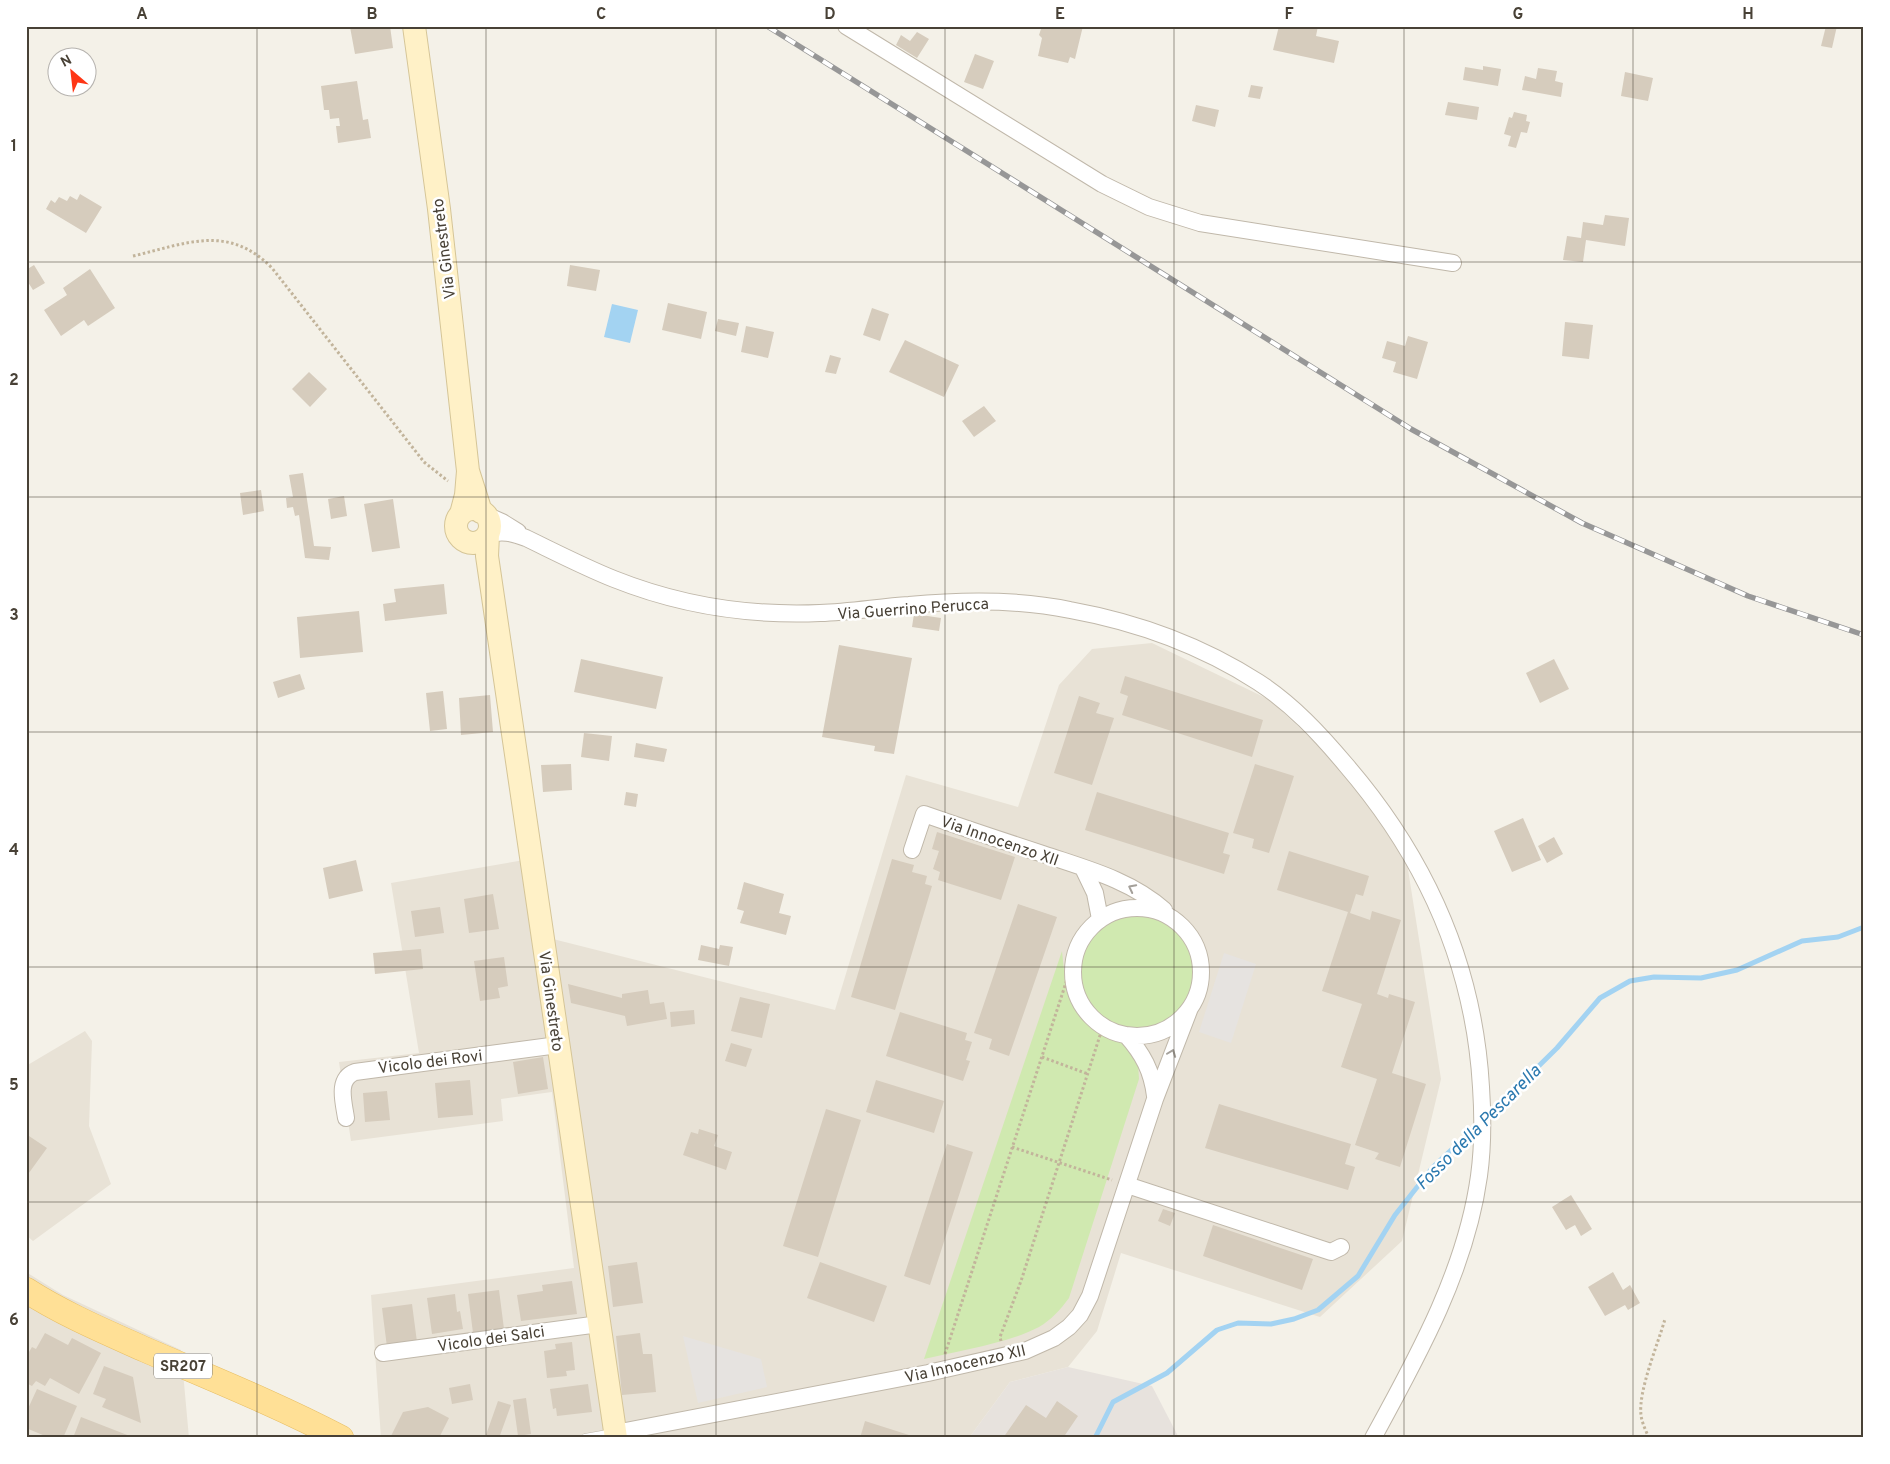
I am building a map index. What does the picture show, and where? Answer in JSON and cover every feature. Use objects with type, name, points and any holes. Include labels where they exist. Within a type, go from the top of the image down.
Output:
[{"type":"main road","name":"SR207","points":[[26,1290],[116,1336],[290,1413],[341,1438]]},
{"type":"street","name":"Via Ginestreto","points":[[414,26],[438,209],[467,480],[488,565],[598,1324],[616,1435]]},
{"type":"street","points":[[846,26],[1102,184],[1149,207],[1174,216],[1210,225],[1452,264]]},
{"type":"street","name":"Via Guerrino Perucca","points":[[477,524],[502,522],[526,538],[632,586],[674,599],[730,609],[818,613],[930,603],[986,602],[1043,605],[1111,619],[1159,634],[1200,651],[1255,680],[1286,703],[1308,723],[1356,776],[1387,818],[1426,881],[1448,930],[1468,994],[1478,1051],[1483,1112],[1482,1135],[1477,1189],[1468,1229],[1456,1264],[1424,1342],[1374,1438]]},
{"type":"street","name":"Via Innocenzo XII","points":[[616,1435],[939,1371],[1025,1351],[1054,1338],[1075,1322],[1085,1307],[1098,1276],[1155,1099],[1199,986],[1202,971],[1198,952],[1190,934],[1150,899],[1083,868],[924,814],[912,850]]},
{"type":"street","points":[[1083,868],[1095,894],[1100,919]]},
{"type":"street","name":"Via Innocenzo XII","points":[[1171,917],[1154,909],[1135,907],[1116,911],[1100,919],[1087,931],[1078,945],[1073,961],[1073,981],[1079,1000],[1091,1017],[1103,1026],[1126,1035],[1144,1036],[1162,1031],[1178,1022],[1190,1008]]},
{"type":"street","name":"Via Innocenzo XII","points":[[1126,1035],[1142,1055],[1152,1075],[1155,1099]]},
{"type":"street","name":"Vicolo dei Rovi","points":[[346,1118],[343,1084],[346,1078],[355,1072],[558,1045]]},
{"type":"street","points":[[1127,1185],[1331,1252],[1342,1247]]},
{"type":"street","name":"Vicolo dei Salci","points":[[383,1353],[598,1324]]},
{"type":"lane","points":[[585,1438],[616,1435]]},
{"type":"path","points":[[133,256],[207,240],[233,242],[257,254],[278,275],[424,462],[456,485],[467,480]]},
{"type":"path","points":[[939,1371],[1073,961]]},
{"type":"path","points":[[1000,1337],[1021,1281],[1103,1026]]},
{"type":"path","points":[[1042,1057],[1088,1074]]},
{"type":"path","points":[[1012,1147],[1127,1185]]},
{"type":"path","points":[[1649,1438],[1643,1423],[1641,1404],[1665,1319]]},
{"type":"shaded area","points":[[1152,643],[1270,700],[1343,769],[1407,863],[1441,1079],[1402,1241],[1320,1317],[1121,1253],[1097,1331],[1068,1367],[1010,1382],[969,1438],[381,1438],[371,1295],[574,1268],[552,1092],[501,1099],[503,1121],[351,1141],[339,1062],[419,1053],[391,883],[536,858],[549,938],[835,1010],[906,775],[1018,807],[1059,685],[1092,649]]},
{"type":"shaded area","points":[[1224,953],[1256,964],[1231,1043],[1199,1032]]},
{"type":"shaded area","points":[[85,1031],[92,1041],[89,1126],[111,1184],[33,1241],[26,1235],[26,1066]]},
{"type":"shaded area","points":[[26,1272],[63,1295],[181,1350],[189,1438],[26,1438]]},
{"type":"shaded area","points":[[683,1336],[761,1359],[767,1387],[698,1403]]},
{"type":"shaded area","points":[[1068,1367],[1152,1386],[1179,1438],[969,1438],[1010,1382]]},
{"type":"green space","points":[[1137,916],[1158,920],[1177,932],[1189,951],[1193,972],[1189,993],[1177,1012],[1158,1024],[1137,1028],[1116,1024],[1097,1012],[1085,993],[1081,972],[1085,951],[1097,932],[1116,920]]},
{"type":"green space","points":[[1062,951],[1066,990],[1075,1010],[1094,1030],[1122,1041],[1138,1064],[1139,1079],[1069,1298],[1048,1321],[1027,1333],[983,1346],[924,1359]]},
{"type":"water","points":[[612,304],[638,310],[630,343],[604,337]]},
{"type":"building","points":[[390,26],[393,48],[355,54],[350,27]]},
{"type":"building","points":[[1042,26],[1083,26],[1075,59],[1070,57],[1068,63],[1038,56],[1042,38],[1039,35]]},
{"type":"building","points":[[1279,26],[1318,26],[1316,36],[1339,41],[1334,63],[1273,50]]},
{"type":"building","points":[[1826,26],[1837,26],[1832,48],[1821,46]]},
{"type":"building","points":[[917,32],[929,39],[917,58],[896,45],[901,35],[910,41]]},
{"type":"building","points":[[975,54],[994,61],[983,89],[964,82]]},
{"type":"building","points":[[1483,66],[1501,69],[1498,86],[1463,80],[1465,67],[1483,70]]},
{"type":"building","points":[[1538,68],[1557,71],[1555,81],[1563,83],[1561,97],[1522,90],[1525,76],[1536,79]]},
{"type":"building","points":[[1625,72],[1653,78],[1648,101],[1621,96]]},
{"type":"building","points":[[357,81],[363,120],[368,119],[371,138],[338,143],[336,126],[340,126],[339,118],[330,119],[329,110],[324,110],[321,86]]},
{"type":"building","points":[[1251,85],[1263,87],[1260,99],[1248,97]]},
{"type":"building","points":[[1448,102],[1479,107],[1477,120],[1445,115]]},
{"type":"building","points":[[1196,105],[1219,110],[1215,127],[1192,121]]},
{"type":"building","points":[[1514,112],[1527,115],[1526,121],[1530,122],[1527,133],[1521,132],[1516,148],[1508,146],[1511,136],[1504,134],[1509,117],[1512,118]]},
{"type":"building","points":[[80,194],[102,207],[86,233],[46,209],[51,200],[55,203],[59,197],[67,201],[70,196],[77,200]]},
{"type":"building","points":[[1605,215],[1629,218],[1625,246],[1586,240],[1583,262],[1563,260],[1567,236],[1581,238],[1583,222],[1603,225]]},
{"type":"building","points":[[34,265],[45,283],[33,290],[26,279],[26,270]]},
{"type":"building","points":[[570,265],[600,270],[596,291],[567,286]]},
{"type":"building","points":[[90,269],[115,308],[88,326],[84,320],[61,336],[44,310],[67,295],[63,288]]},
{"type":"building","points":[[668,303],[707,312],[701,339],[662,330]]},
{"type":"building","points":[[872,308],[889,314],[880,341],[863,335]]},
{"type":"building","points":[[718,319],[739,323],[736,336],[715,331]]},
{"type":"building","points":[[1565,322],[1593,325],[1589,359],[1562,356]]},
{"type":"building","points":[[746,326],[774,332],[768,358],[741,352]]},
{"type":"building","points":[[1408,336],[1428,342],[1417,379],[1393,372],[1396,362],[1382,358],[1387,341],[1405,346]]},
{"type":"building","points":[[905,340],[959,365],[944,397],[889,372]]},
{"type":"building","points":[[830,355],[841,358],[836,374],[825,372]]},
{"type":"building","points":[[309,372],[327,389],[310,407],[292,389]]},
{"type":"building","points":[[984,406],[996,421],[974,437],[962,421]]},
{"type":"building","points":[[303,473],[314,546],[331,547],[329,560],[305,558],[299,515],[295,516],[293,507],[287,508],[286,498],[293,497],[289,475]]},
{"type":"building","points":[[261,490],[264,511],[243,515],[240,493]]},
{"type":"building","points":[[344,496],[347,516],[331,519],[328,499]]},
{"type":"building","points":[[393,499],[400,548],[372,552],[364,504]]},
{"type":"building","points":[[444,584],[447,614],[385,621],[383,604],[396,602],[394,589]]},
{"type":"building","points":[[359,611],[363,652],[300,658],[297,617]]},
{"type":"building","points":[[914,614],[941,618],[939,631],[912,627]]},
{"type":"building","points":[[839,645],[912,658],[894,754],[874,751],[875,746],[822,737]]},
{"type":"building","points":[[581,659],[663,677],[656,709],[574,692]]},
{"type":"building","points":[[1554,659],[1569,689],[1540,703],[1526,673]]},
{"type":"building","points":[[300,674],[305,689],[278,698],[273,682]]},
{"type":"building","points":[[1125,676],[1263,720],[1252,757],[1122,715],[1128,696],[1120,693]]},
{"type":"building","points":[[443,691],[447,729],[430,731],[426,693]]},
{"type":"building","points":[[490,695],[493,732],[461,735],[459,698]]},
{"type":"building","points":[[1079,696],[1100,703],[1096,713],[1114,718],[1092,785],[1054,773]]},
{"type":"building","points":[[584,733],[612,736],[609,761],[581,757]]},
{"type":"building","points":[[636,743],[667,749],[664,762],[634,757]]},
{"type":"building","points":[[571,764],[572,790],[543,792],[541,765]]},
{"type":"building","points":[[1255,764],[1294,776],[1269,853],[1252,848],[1254,839],[1233,833]]},
{"type":"building","points":[[626,792],[638,794],[636,807],[624,805]]},
{"type":"building","points":[[1097,792],[1229,833],[1223,853],[1230,855],[1224,874],[1085,830]]},
{"type":"building","points":[[1523,818],[1541,860],[1512,872],[1494,831]]},
{"type":"building","points":[[937,832],[1015,857],[1001,900],[938,880],[940,872],[933,869],[939,851],[932,849]]},
{"type":"building","points":[[1554,837],[1563,854],[1547,863],[1538,846]]},
{"type":"building","points":[[1289,851],[1369,876],[1363,896],[1356,894],[1350,913],[1370,920],[1372,911],[1401,920],[1377,994],[1388,998],[1389,994],[1415,1002],[1392,1073],[1426,1084],[1400,1167],[1375,1159],[1379,1153],[1355,1145],[1377,1079],[1341,1067],[1362,1004],[1322,991],[1348,912],[1277,890]]},
{"type":"building","points":[[892,859],[914,865],[912,872],[927,876],[925,884],[932,886],[895,1010],[851,997]]},
{"type":"building","points":[[356,860],[363,891],[329,899],[323,868]]},
{"type":"building","points":[[744,882],[784,894],[779,913],[791,916],[786,935],[740,923],[744,911],[737,909]]},
{"type":"building","points":[[493,894],[499,929],[469,933],[464,899]]},
{"type":"building","points":[[1018,904],[1057,917],[1009,1056],[989,1049],[992,1039],[974,1033]]},
{"type":"building","points":[[440,907],[444,933],[415,937],[411,911]]},
{"type":"building","points":[[701,945],[719,949],[720,945],[733,947],[729,966],[698,960]]},
{"type":"building","points":[[421,949],[423,969],[375,974],[373,953]]},
{"type":"building","points":[[504,957],[508,986],[498,988],[500,998],[480,1001],[474,961]]},
{"type":"building","points":[[568,984],[622,998],[622,994],[648,990],[650,1004],[664,1002],[667,1019],[627,1026],[625,1016],[571,1003]]},
{"type":"building","points":[[740,997],[770,1004],[762,1038],[731,1031]]},
{"type":"building","points":[[694,1010],[695,1024],[671,1027],[670,1012]]},
{"type":"building","points":[[900,1012],[967,1033],[965,1040],[972,1042],[966,1060],[970,1061],[963,1081],[886,1056]]},
{"type":"building","points":[[731,1043],[752,1049],[746,1067],[725,1061]]},
{"type":"building","points":[[543,1057],[548,1089],[518,1094],[513,1062]]},
{"type":"building","points":[[470,1080],[473,1115],[438,1118],[435,1083]]},
{"type":"building","points":[[876,1080],[944,1101],[934,1133],[866,1112]]},
{"type":"building","points":[[387,1091],[390,1120],[365,1122],[363,1093]]},
{"type":"building","points":[[1219,1104],[1351,1144],[1345,1164],[1355,1167],[1348,1190],[1205,1148]]},
{"type":"building","points":[[826,1109],[861,1120],[818,1257],[783,1246]]},
{"type":"building","points":[[699,1129],[718,1135],[714,1146],[732,1152],[726,1170],[683,1155],[691,1132],[698,1134]]},
{"type":"building","points":[[26,1134],[47,1148],[26,1177]]},
{"type":"building","points":[[947,1144],[973,1152],[930,1285],[904,1276]]},
{"type":"building","points":[[1571,1195],[1592,1229],[1581,1236],[1575,1225],[1566,1230],[1552,1207]]},
{"type":"building","points":[[1163,1209],[1175,1213],[1170,1226],[1158,1221]]},
{"type":"building","points":[[1213,1225],[1313,1259],[1302,1290],[1203,1256]]},
{"type":"building","points":[[637,1262],[643,1303],[613,1307],[608,1266]]},
{"type":"building","points":[[820,1262],[887,1286],[874,1322],[807,1298]]},
{"type":"building","points":[[1613,1272],[1623,1290],[1630,1285],[1640,1303],[1628,1310],[1625,1305],[1605,1316],[1588,1287]]},
{"type":"building","points":[[572,1281],[577,1314],[521,1321],[517,1295],[543,1291],[542,1285]]},
{"type":"building","points":[[499,1290],[504,1329],[473,1333],[468,1294]]},
{"type":"building","points":[[455,1294],[457,1312],[460,1311],[463,1329],[432,1334],[427,1298]]},
{"type":"building","points":[[412,1304],[417,1342],[387,1347],[382,1308]]},
{"type":"building","points":[[45,1333],[68,1345],[72,1338],[101,1353],[79,1394],[50,1378],[45,1386],[36,1381],[32,1386],[26,1383],[26,1357],[32,1347],[36,1349]]},
{"type":"building","points":[[640,1333],[643,1354],[652,1354],[656,1392],[622,1395],[616,1336]]},
{"type":"building","points":[[572,1342],[575,1370],[566,1371],[567,1376],[547,1378],[544,1351],[556,1349],[555,1344]]},
{"type":"building","points":[[104,1366],[133,1377],[141,1423],[102,1407],[106,1399],[93,1394]]},
{"type":"building","points":[[470,1384],[473,1400],[452,1404],[449,1388]]},
{"type":"building","points":[[588,1384],[592,1412],[557,1416],[556,1408],[553,1409],[550,1389]]},
{"type":"building","points":[[37,1389],[77,1406],[63,1438],[50,1438],[26,1428],[26,1413]]},
{"type":"building","points":[[526,1398],[531,1434],[518,1436],[513,1400]]},
{"type":"building","points":[[498,1401],[511,1405],[499,1438],[494,1438],[486,1435]]},
{"type":"building","points":[[1057,1401],[1078,1416],[1063,1438],[1003,1438],[1026,1405],[1046,1418]]},
{"type":"building","points":[[428,1407],[449,1418],[439,1438],[390,1438],[403,1412]]},
{"type":"building","points":[[81,1417],[135,1438],[73,1438]]},
{"type":"building","points":[[865,1421],[909,1435],[908,1438],[860,1438]]},
{"type":"waterway","name":"Fosso della Pescarella","points":[[1487,1117],[1557,1048],[1600,998],[1630,981],[1654,977],[1701,978],[1737,970],[1802,941],[1838,937],[1864,927]]},
{"type":"waterway","name":"Fosso della Pescarella","points":[[1095,1438],[1113,1402],[1167,1373],[1217,1330],[1238,1323],[1271,1324],[1294,1319],[1318,1310],[1358,1276],[1395,1215],[1433,1167],[1479,1124]]},
{"type":"railway","points":[[767,26],[1411,429],[1582,523],[1748,596],[1864,635]]}]
